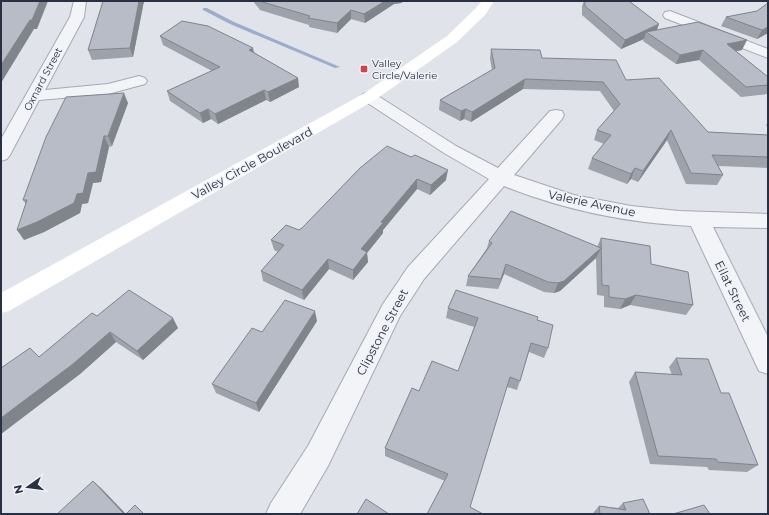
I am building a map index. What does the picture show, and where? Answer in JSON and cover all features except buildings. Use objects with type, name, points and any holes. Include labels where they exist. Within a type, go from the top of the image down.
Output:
[{"type":"main road","name":"Valley Circle Boulevard","points":[[1,304],[369,97],[452,39],[480,12],[488,1]]},
{"type":"street","name":"Oxnard Street","points":[[1,155],[77,17],[80,1]]},
{"type":"street","points":[[670,15],[768,54]]},
{"type":"street","points":[[34,96],[108,89],[139,82]]},
{"type":"street","name":"Valerie Avenue","points":[[369,97],[447,148],[500,176],[544,193],[586,204],[650,216],[768,221]]},
{"type":"street","name":"Clipstone Street","points":[[282,514],[318,456],[391,311],[416,273],[500,176],[556,115]]},
{"type":"street","name":"Eilat Street","points":[[698,218],[768,363]]},
{"type":"waterway","points":[[205,9],[232,23],[337,67]]},
{"type":"place","name":"Valley Circle/Valerie","points":[[364,69]]}]
